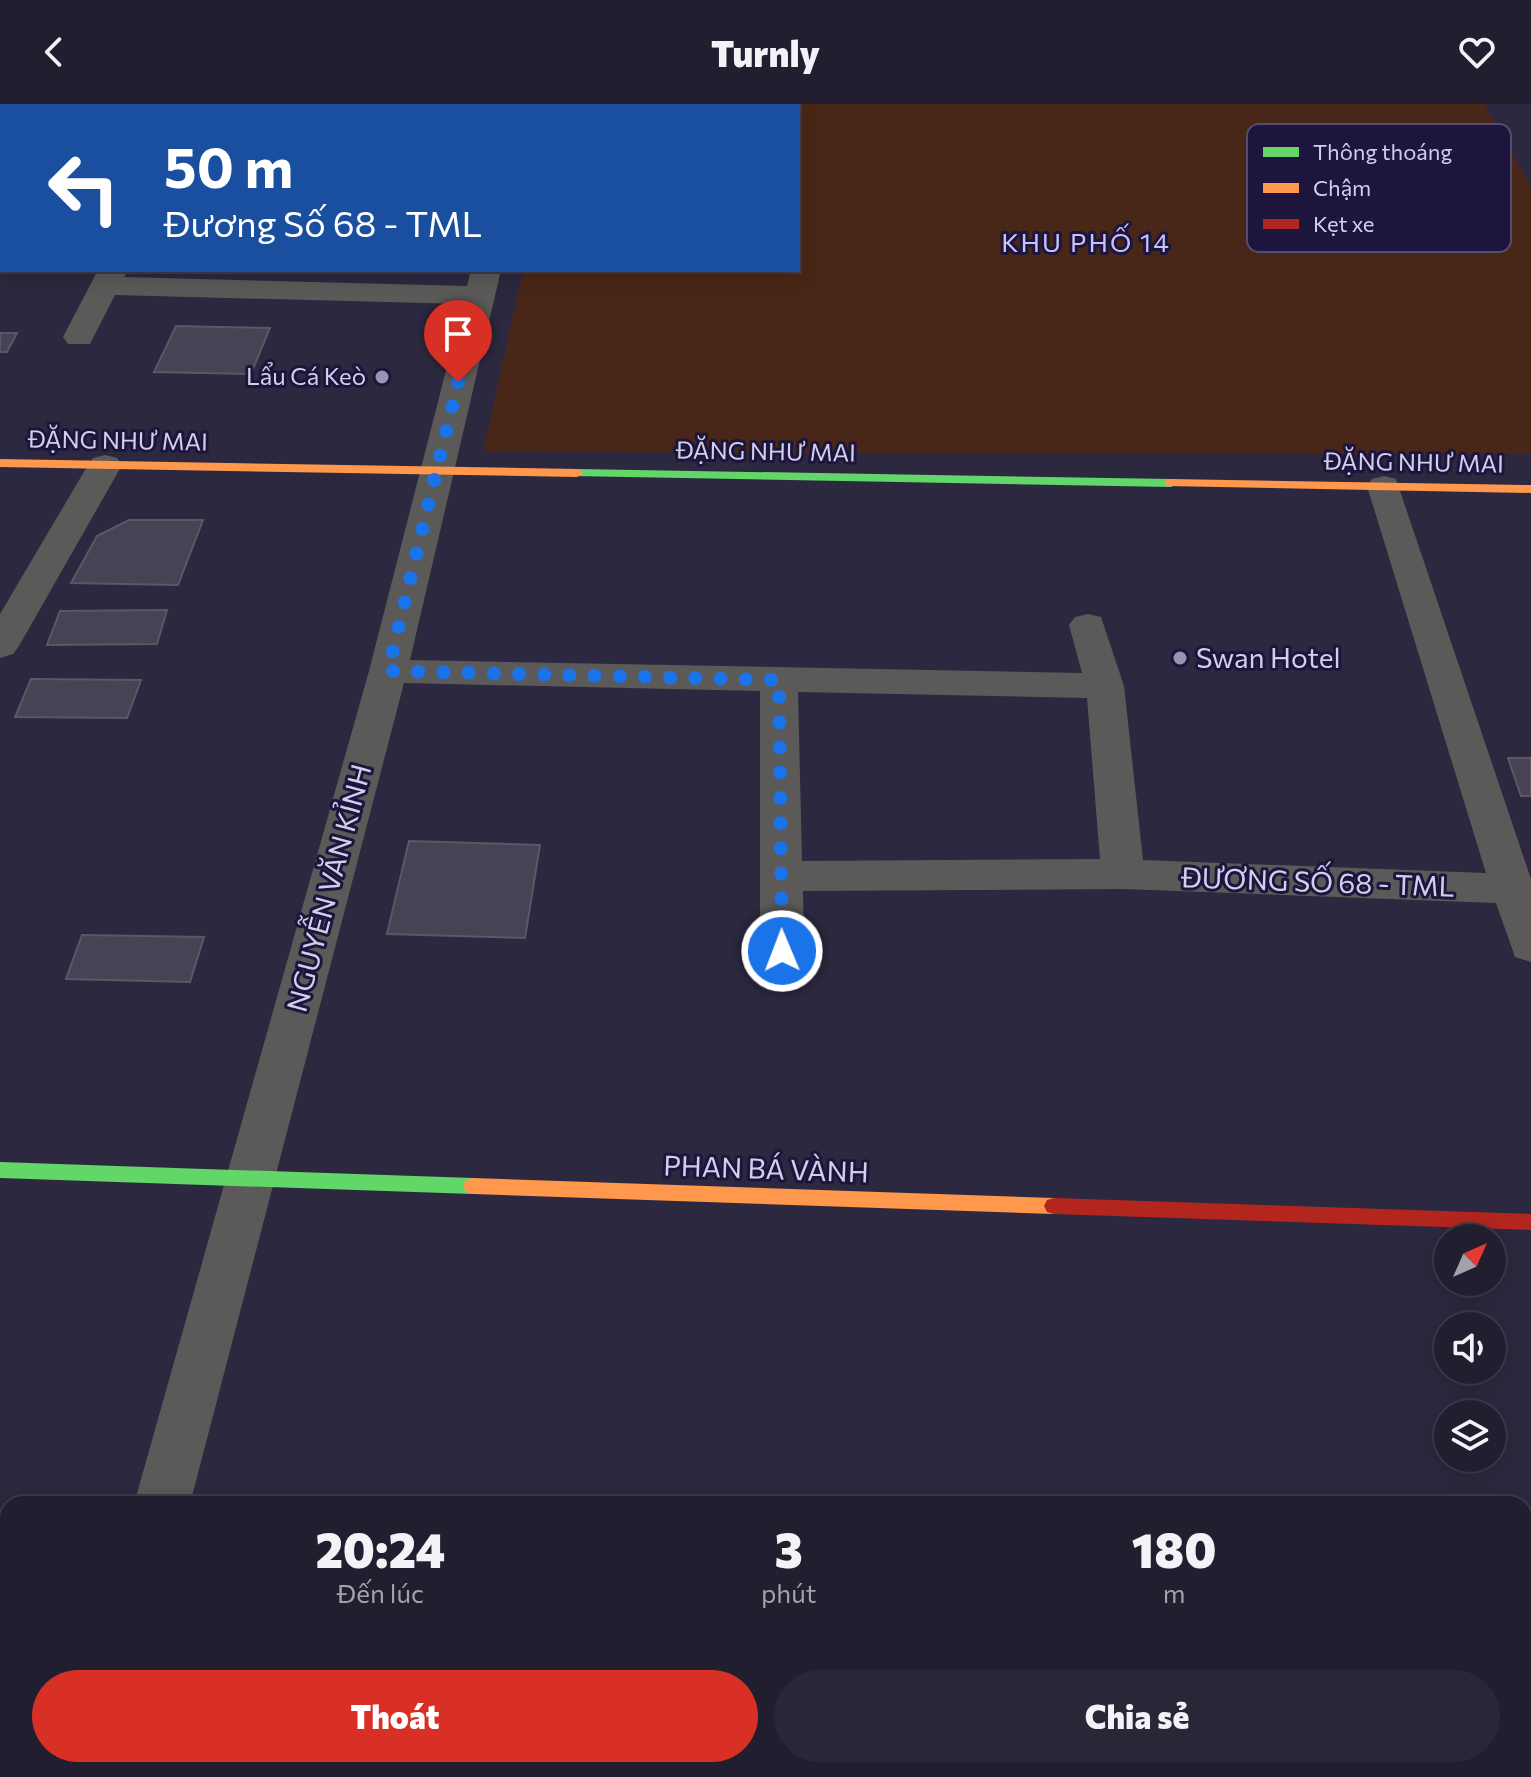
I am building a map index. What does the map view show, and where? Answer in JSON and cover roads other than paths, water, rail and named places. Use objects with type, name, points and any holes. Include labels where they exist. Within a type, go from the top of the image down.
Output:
[{"type":"street","points":[[79,337],[109,278],[483,282]]},
{"type":"street","name":"NGUYỄN VĂN KỈNH","points":[[164,1496],[388,671],[483,282]]},
{"type":"street","name":"ĐẶNG NHƯ MAI","points":[[0,463],[1531,489]]},
{"type":"street","points":[[0,646],[105,465]]},
{"type":"street","points":[[1384,486],[1531,946]]},
{"type":"street","points":[[1088,625],[1105,686],[1123,874]]},
{"type":"street","points":[[388,671],[1105,686]]},
{"type":"street","points":[[779,680],[782,951]]},
{"type":"street","name":"ĐƯƠNG SỐ 68 - TML","points":[[781,876],[1123,874],[1513,889]]},
{"type":"street","name":"PHAN BÁ VÀNH","points":[[0,1170],[1531,1222]]},
{"type":"place","name":"Lẩu Cá Keò","points":[[382,377]]},
{"type":"place","name":"Swan Hotel","points":[[1180,658]]},
{"type":"district","name":"KHU PHỐ 14","points":[[1086,243]]}]
